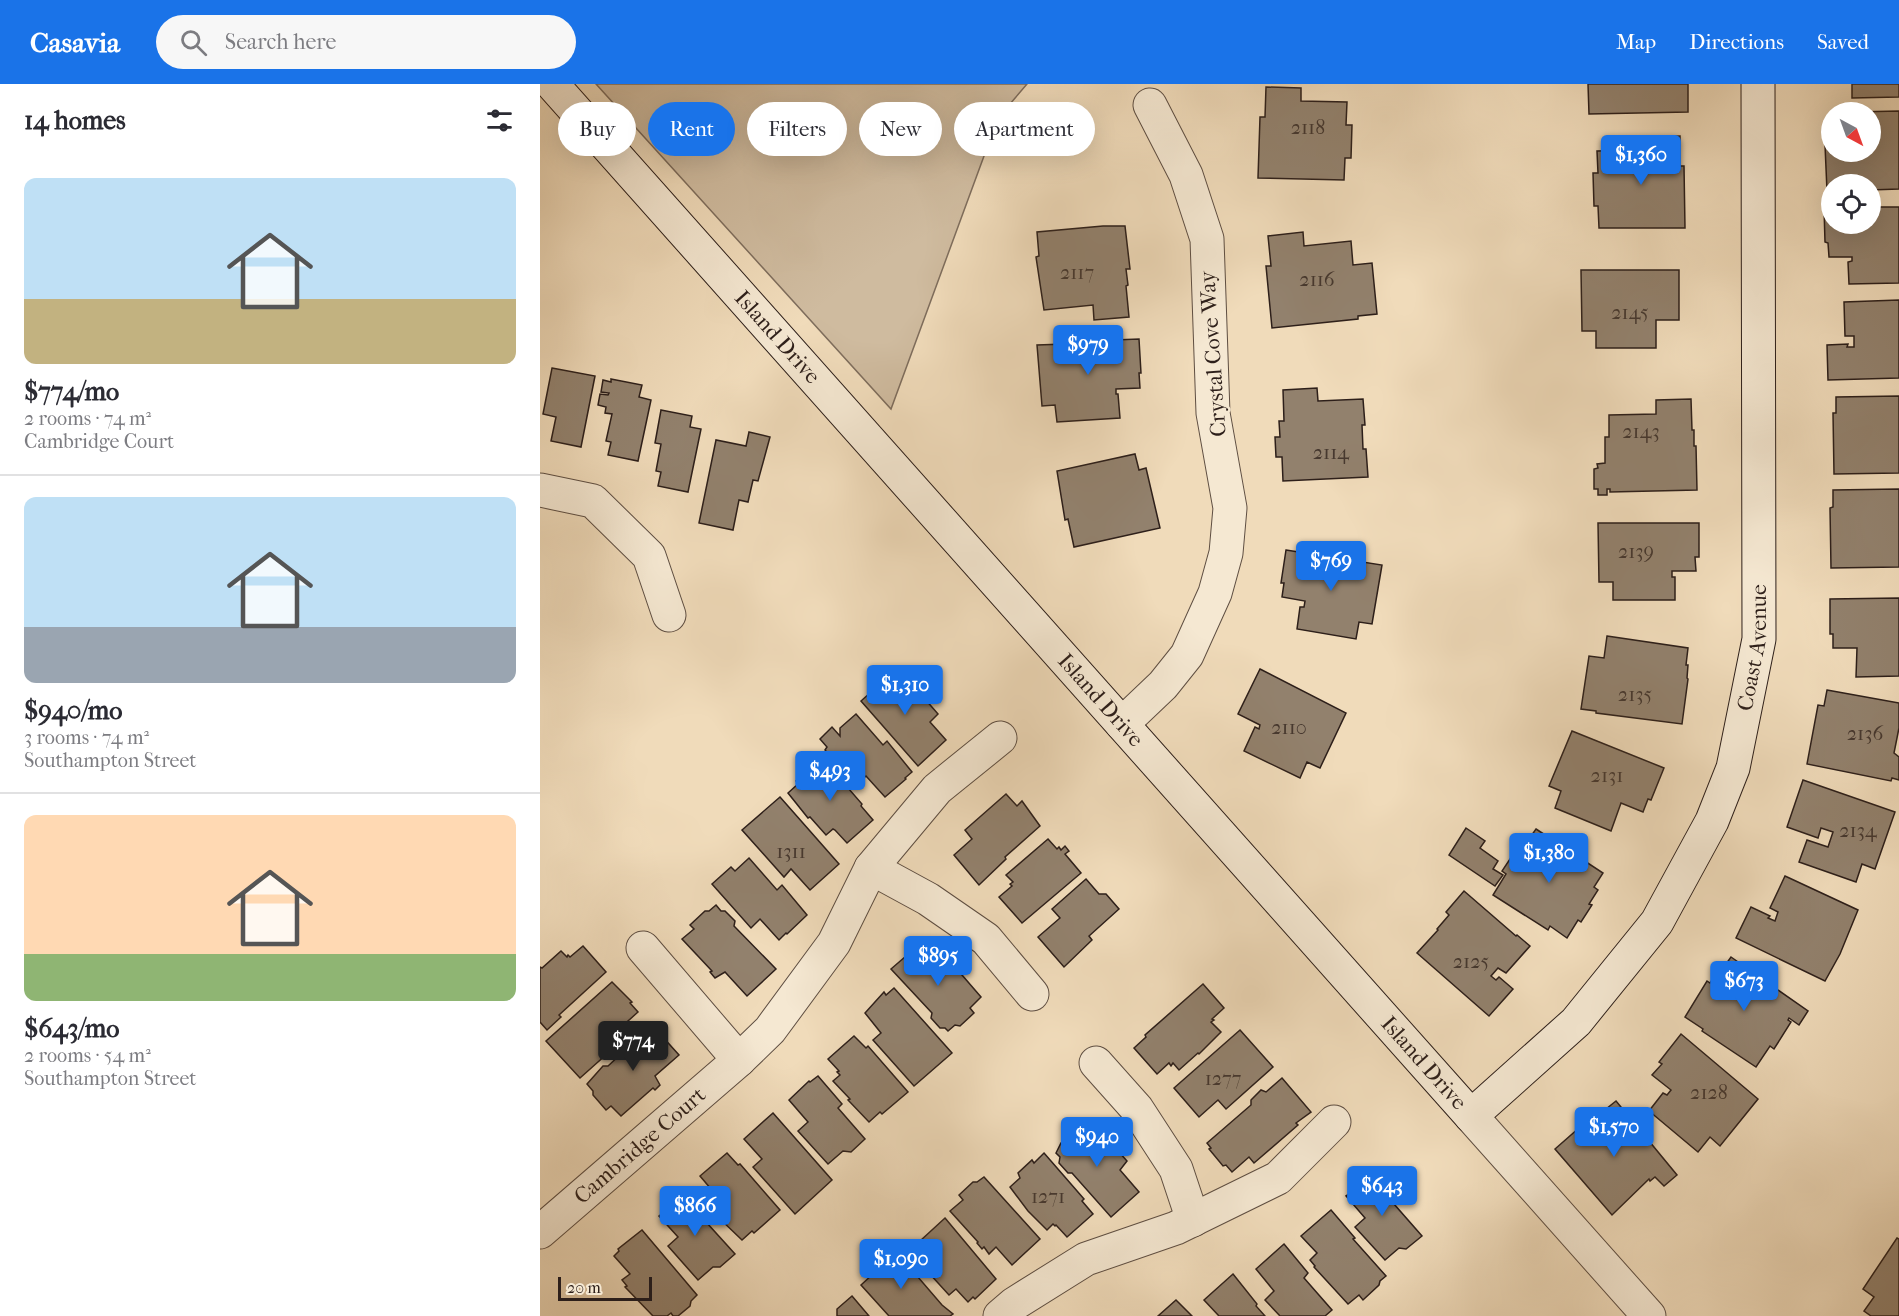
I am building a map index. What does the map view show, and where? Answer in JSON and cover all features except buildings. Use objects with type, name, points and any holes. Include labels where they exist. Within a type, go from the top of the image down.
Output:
[{"type":"street","name":"Island Drive","points":[[552,84],[1649,1316]]},
{"type":"street","name":"Coast Avenue","points":[[1471,1116],[1576,1022],[1657,922],[1712,821],[1733,768],[1760,639],[1758,84]]},
{"type":"street","name":"Crystal Cove Way","points":[[1122,724],[1163,685],[1187,655],[1215,593],[1226,553],[1230,508],[1213,413],[1207,239],[1186,175],[1149,105]]},
{"type":"street","points":[[540,490],[593,501],[649,556],[669,615]]},
{"type":"street","name":"Cambridge Court","points":[[540,1232],[739,1060],[770,1030],[834,944],[871,868],[937,789],[1000,738]]},
{"type":"street","points":[[871,868],[928,899],[986,939],[1032,994]]},
{"type":"street","points":[[643,948],[739,1060]]},
{"type":"street","points":[[1096,1064],[1137,1109],[1176,1169],[1192,1220]]},
{"type":"street","points":[[1000,1316],[1014,1304],[1086,1259],[1176,1228],[1278,1178],[1334,1122]]},
{"type":"shaded area","points":[[596,84],[1027,84],[1012,102],[954,102],[954,156],[984,156],[891,409],[661,156],[735,156],[735,102],[648,102],[648,141],[636,128],[636,102],[612,102]]}]
